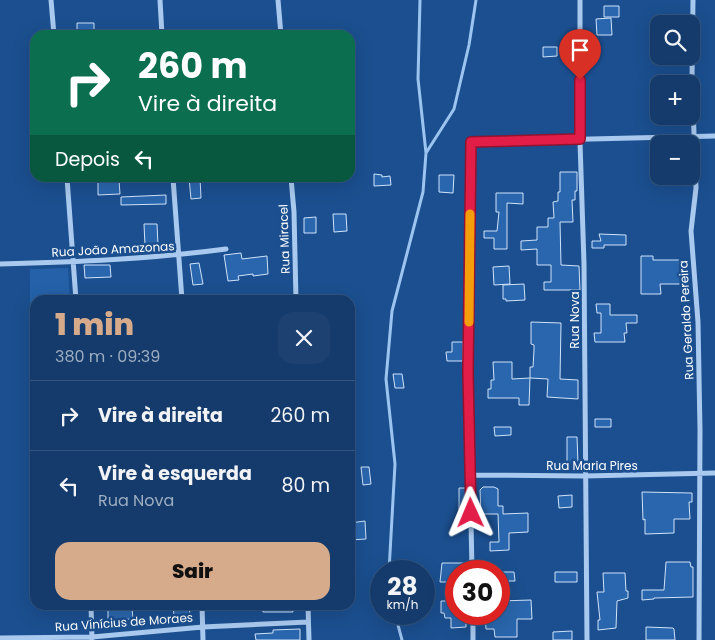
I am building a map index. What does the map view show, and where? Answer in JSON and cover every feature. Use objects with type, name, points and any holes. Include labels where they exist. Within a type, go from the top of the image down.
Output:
[{"type":"street","points":[[51,0],[54,30]]},
{"type":"street","points":[[160,0],[162,30]]},
{"type":"street","points":[[278,0],[281,30]]},
{"type":"street","name":"Rua Nova","points":[[580,0],[580,139],[584,264],[587,640]]},
{"type":"street","name":"Rua Geraldo Pereira","points":[[693,0],[692,79],[694,135]]},
{"type":"street","points":[[700,136],[715,136]]},
{"type":"street","points":[[472,560],[468,372],[471,142],[650,137]]},
{"type":"street","points":[[67,182],[75,262],[76,295]]},
{"type":"street","points":[[173,182],[182,295]]},
{"type":"street","name":"Rua Miracel","points":[[291,182],[296,295]]},
{"type":"street","name":"Rua Geraldo Pereira","points":[[696,185],[691,231],[698,322],[700,430],[699,640]]},
{"type":"street","name":"Rua João Amazonas","points":[[0,264],[75,262],[178,255],[226,249]]},
{"type":"street","name":"Rua Maria Pires","points":[[470,475],[715,474]]},
{"type":"street","points":[[91,610],[92,638]]},
{"type":"street","points":[[202,610],[203,640]]},
{"type":"street","points":[[308,610],[309,640]]},
{"type":"street","name":"Rua Vinícius de Moraes","points":[[0,638],[92,638],[203,627],[308,622]]},
{"type":"street","points":[[473,625],[473,640]]},
{"type":"shaded area","points":[[68,268],[70,295],[30,295],[30,269]]},
{"type":"building","points":[[604,6],[619,6],[619,17],[604,17]]},
{"type":"building","points":[[611,18],[612,35],[597,35],[596,19]]},
{"type":"building","points":[[77,23],[94,23],[94,30],[77,30]]},
{"type":"building","points":[[543,47],[557,47],[557,56],[543,57]]},
{"type":"building","points":[[560,172],[577,172],[577,191],[575,191],[575,200],[572,200],[573,222],[560,222],[561,265],[579,266],[580,290],[544,290],[544,282],[551,282],[551,265],[537,265],[537,249],[521,250],[521,241],[537,240],[537,227],[548,227],[548,218],[554,218],[553,202],[558,201]]},
{"type":"building","points":[[374,174],[382,175],[382,177],[390,176],[391,185],[374,186]]},
{"type":"building","points":[[439,175],[454,175],[453,193],[439,192]]},
{"type":"building","points":[[98,182],[119,182],[120,194],[98,195]]},
{"type":"building","points":[[189,182],[200,182],[201,198],[191,199]]},
{"type":"building","points":[[496,193],[523,193],[523,204],[507,203],[507,249],[494,249],[494,238],[484,238],[484,231],[497,231],[499,212],[496,212]]},
{"type":"building","points":[[166,195],[166,204],[121,205],[121,197]]},
{"type":"building","points":[[333,214],[346,214],[347,231],[334,232]]},
{"type":"building","points":[[316,217],[316,233],[304,233],[304,218]]},
{"type":"building","points":[[144,224],[157,224],[158,245],[145,246]]},
{"type":"building","points":[[599,234],[626,235],[626,245],[604,245],[604,248],[592,248],[592,241],[601,241]]},
{"type":"building","points":[[241,253],[242,259],[267,256],[268,274],[238,276],[239,280],[228,281],[224,255]]},
{"type":"building","points":[[641,256],[653,256],[653,260],[679,260],[680,274],[688,274],[688,284],[660,284],[661,294],[641,294]]},
{"type":"building","points":[[199,263],[203,284],[193,285],[190,264]]},
{"type":"building","points":[[84,265],[110,265],[111,277],[85,278]]},
{"type":"building","points":[[509,266],[510,284],[494,285],[493,267]]},
{"type":"building","points":[[524,284],[525,300],[506,301],[506,299],[503,299],[503,285]]},
{"type":"building","points":[[596,304],[610,304],[610,315],[637,315],[637,323],[626,323],[627,333],[624,333],[625,342],[595,342],[594,333],[601,333],[601,313],[597,313]]},
{"type":"building","points":[[531,322],[561,323],[560,379],[578,380],[578,399],[547,397],[548,379],[530,378],[530,367],[533,367],[534,350],[534,345],[531,344]]},
{"type":"building","points":[[452,342],[463,342],[463,361],[447,361],[446,352],[452,352]]},
{"type":"building","points":[[493,362],[512,362],[512,379],[530,378],[529,405],[519,405],[519,398],[488,398],[491,380],[494,380]]},
{"type":"building","points":[[393,374],[402,374],[404,388],[395,388]]},
{"type":"building","points":[[595,419],[611,419],[611,427],[595,427]]},
{"type":"building","points":[[494,427],[511,427],[511,435],[495,436]]},
{"type":"building","points":[[567,437],[577,437],[578,464],[567,464]]},
{"type":"building","points":[[361,467],[369,467],[371,484],[363,485]]},
{"type":"building","points":[[483,487],[498,489],[498,506],[503,506],[503,514],[528,513],[528,532],[509,533],[509,550],[490,551],[490,542],[499,542],[498,514],[481,514],[480,490]]},
{"type":"building","points":[[459,488],[466,488],[466,510],[459,510]]},
{"type":"building","points":[[642,492],[692,493],[692,502],[689,502],[690,519],[674,519],[674,533],[645,534]]},
{"type":"building","points":[[572,495],[572,507],[559,508],[558,496]]},
{"type":"building","points":[[365,521],[366,539],[355,540],[355,522]]},
{"type":"building","points":[[666,562],[690,562],[691,567],[693,567],[693,597],[642,600],[642,590],[664,590]]},
{"type":"building","points":[[442,563],[445,563],[445,582],[440,582]]},
{"type":"building","points":[[510,572],[514,572],[515,581],[510,581]]},
{"type":"building","points":[[555,572],[577,572],[577,582],[555,582]]},
{"type":"building","points":[[603,573],[625,573],[628,598],[617,601],[616,628],[598,630],[598,620],[600,620],[597,592],[604,592]]},
{"type":"building","points":[[531,600],[532,619],[517,619],[517,637],[495,637],[494,629],[486,629],[486,625],[510,625],[510,601]]},
{"type":"building","points":[[441,601],[445,601],[445,618],[444,613],[441,613]]},
{"type":"building","points":[[108,610],[132,610],[133,619],[108,620]]},
{"type":"building","points":[[173,610],[190,610],[190,615],[174,615]]},
{"type":"building","points":[[263,610],[293,610],[293,612],[263,612]]},
{"type":"building","points":[[451,625],[466,625],[466,627],[451,628]]},
{"type":"building","points":[[646,627],[673,628],[675,640],[646,640]]},
{"type":"building","points":[[300,629],[300,640],[256,640],[255,634],[273,633],[273,630]]},
{"type":"building","points":[[572,631],[572,640],[553,640],[553,632]]},
{"type":"waterway","points":[[420,0],[418,79],[426,153]]},
{"type":"waterway","points":[[390,560],[395,464],[386,379],[392,311],[423,192],[426,153],[454,109],[469,45],[476,0]]},
{"type":"waterway","points":[[398,625],[402,640]]},
{"type":"slow traffic","points":[[469,322],[470,214]]},
{"type":"route","points":[[471,513],[468,372],[471,142],[580,139],[580,80]]}]
